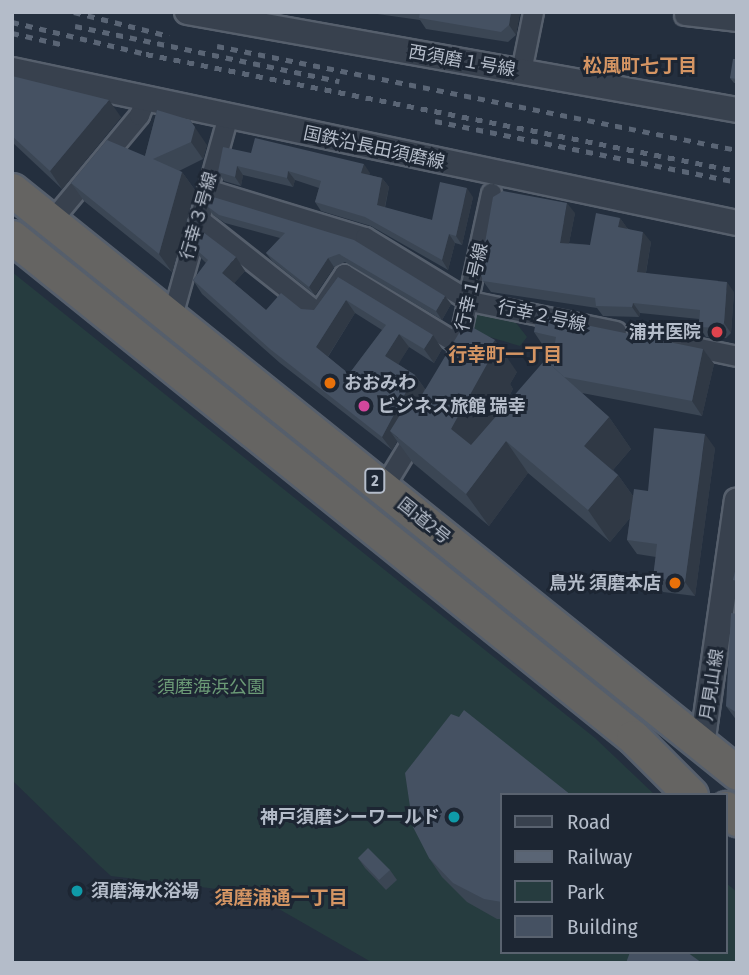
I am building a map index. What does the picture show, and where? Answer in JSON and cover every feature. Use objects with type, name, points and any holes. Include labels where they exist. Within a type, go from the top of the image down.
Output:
[{"type":"highway","name":"国道2号","points":[[12,190],[737,773]]},
{"type":"highway","name":"2","points":[[12,237],[647,751],[689,793]]},
{"type":"highway","points":[[647,751],[702,745],[701,766],[705,784],[713,793]]},
{"type":"street","name":"西須磨１号線","points":[[187,12],[233,16],[521,72],[737,110]]},
{"type":"street","points":[[521,72],[533,12]]},
{"type":"street","points":[[684,15],[737,21]]},
{"type":"street","name":"国鉄沿長田須磨線","points":[[12,70],[737,223]]},
{"type":"street","points":[[51,221],[139,115],[145,100]]},
{"type":"street","name":"行幸３号線","points":[[172,316],[228,116]]},
{"type":"street","name":"行幸２号線","points":[[207,188],[365,237],[470,301],[737,356]]},
{"type":"street","name":"行幸１号線","points":[[452,368],[470,301],[491,193]]},
{"type":"street","points":[[199,219],[318,313],[344,274],[458,344]]},
{"type":"street","points":[[383,488],[428,416]]},
{"type":"street","name":"月見山線","points":[[702,745],[729,619],[737,500]]},
{"type":"green space","name":"須磨海浜公園","points":[[12,272],[595,738],[653,793],[500,793],[500,954],[728,954],[728,885],[737,892],[737,963],[373,963],[265,901],[225,890],[111,876],[14,782]]},
{"type":"green space","points":[[486,309],[510,315],[527,337],[520,346],[469,331],[473,317]]},
{"type":"building","points":[[420,12],[511,12],[509,25],[501,32],[419,18]]},
{"type":"building","points":[[733,59],[737,59],[737,79],[730,78]]},
{"type":"building","points":[[12,76],[109,100],[50,171],[12,136]]},
{"type":"building","points":[[157,110],[190,120],[195,127],[191,142],[153,159],[182,172],[159,254],[71,183],[107,140],[145,156]]},
{"type":"building","points":[[255,138],[364,164],[361,173],[382,178],[377,205],[432,220],[440,182],[467,188],[456,236],[449,234],[442,260],[365,217],[315,202],[321,181],[288,171],[287,178],[237,166],[235,177],[218,172],[223,147],[251,153]]},
{"type":"building","points":[[503,191],[567,203],[560,243],[590,245],[596,213],[620,218],[618,227],[643,232],[637,272],[727,282],[724,323],[719,328],[699,327],[700,310],[633,303],[632,307],[596,306],[595,298],[483,281],[480,271],[493,197]]},
{"type":"building","points":[[210,196],[354,240],[445,296],[436,311],[339,254],[328,258],[309,287],[266,253],[285,233],[219,215],[207,206]]},
{"type":"building","points":[[199,229],[236,257],[222,273],[266,310],[281,293],[301,309],[314,310],[338,277],[433,335],[424,349],[399,334],[385,356],[415,375],[382,437],[270,349],[193,280],[208,260],[191,245]],"holes":[[[346,300],[386,325],[349,374],[316,347]]]},
{"type":"building","points":[[537,315],[703,349],[692,401],[564,377],[551,365],[556,337],[534,332]]},
{"type":"building","points":[[465,323],[495,340],[486,354],[491,357],[451,429],[471,445],[545,360],[609,417],[584,446],[618,475],[588,510],[506,441],[466,494],[390,431],[403,410],[408,413],[419,400]]},
{"type":"building","points":[[654,428],[705,434],[685,582],[653,578],[657,544],[627,540],[634,489],[648,491]]},
{"type":"building","points":[[737,563],[737,581],[733,580]]},
{"type":"building","points":[[731,613],[737,614],[737,713],[726,706]]},
{"type":"building","name":"神戸須磨シーワールド","points":[[464,710],[568,793],[500,793],[500,902],[484,899],[453,883],[429,858],[413,827],[405,773],[451,714],[459,717]]},
{"type":"building","points":[[368,848],[390,870],[379,880],[358,858]]},
{"type":"building","points":[[629,954],[690,954],[702,963],[626,963]]},
{"type":"railway","points":[[74,12],[169,36]]},
{"type":"railway","points":[[12,22],[146,54],[737,171]]},
{"type":"railway","points":[[75,26],[339,81]]},
{"type":"railway","points":[[12,33],[65,45]]},
{"type":"railway","points":[[217,46],[737,150]]},
{"type":"railway","points":[[435,121],[737,182]]},
{"type":"place","name":"浦井医院","points":[[717,332]]},
{"type":"place","name":"おおみわ","points":[[330,383]]},
{"type":"place","name":"ビジネス旅館 瑞幸","points":[[364,406]]},
{"type":"place","name":"鳥光 須磨本店","points":[[675,583]]},
{"type":"place","name":"神戸須磨シーワールド","points":[[454,817]]},
{"type":"place","name":"須磨海水浴場","points":[[77,891]]},
{"type":"district","name":"松風町七丁目","points":[[640,66]]},
{"type":"district","name":"行幸町一丁目","points":[[505,355]]},
{"type":"district","name":"須磨浦通一丁目","points":[[281,898]]}]
